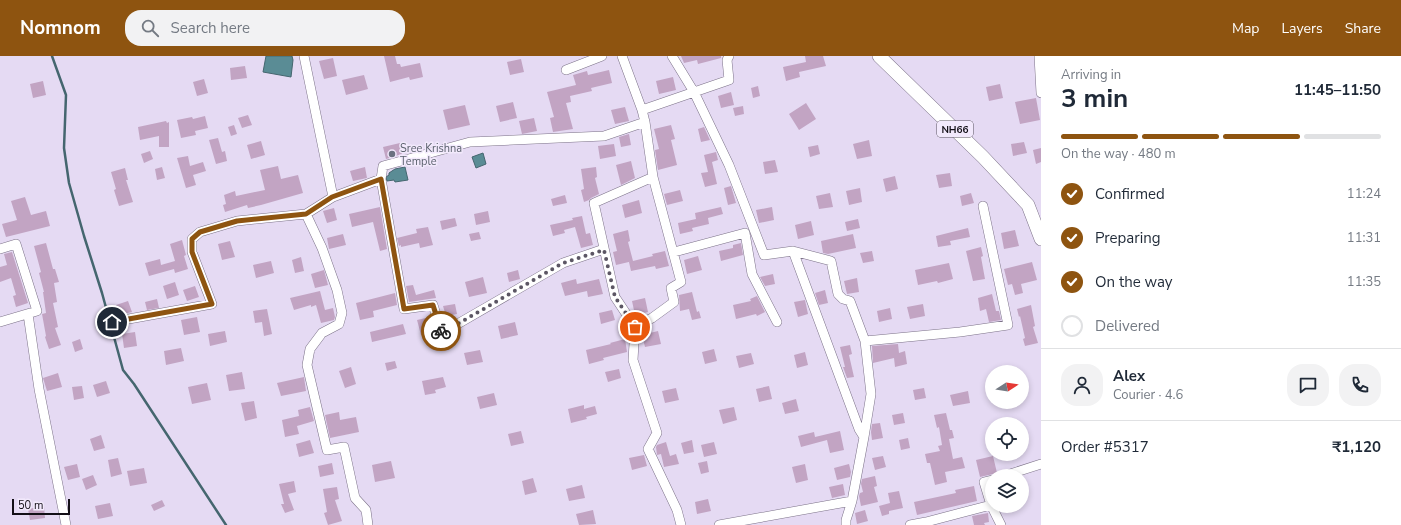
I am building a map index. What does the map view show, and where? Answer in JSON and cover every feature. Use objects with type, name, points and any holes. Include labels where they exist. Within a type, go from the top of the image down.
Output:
[{"type":"highway","name":"NH66","points":[[879,56],[982,156],[1028,205],[1041,238]]},
{"type":"highway","name":"NH66","points":[[1028,205],[1041,211]]},
{"type":"street","points":[[304,56],[332,197]]},
{"type":"street","points":[[566,70],[602,56]]},
{"type":"street","points":[[622,56],[642,110],[652,177],[674,252],[681,282],[671,288],[674,302],[652,318],[635,327]]},
{"type":"street","points":[[672,56],[694,92],[729,165],[764,255],[793,251],[831,260],[838,294],[843,299],[850,301],[865,341],[871,394],[852,501],[846,520],[846,525]]},
{"type":"street","points":[[642,110],[729,80],[727,60],[730,56]]},
{"type":"street","points":[[1039,56],[1041,93]]},
{"type":"street","points":[[604,250],[563,263],[442,333],[433,305],[404,309],[381,179],[383,166],[470,142],[604,136],[645,122]]},
{"type":"street","points":[[652,177],[594,203],[615,297],[635,327],[634,360],[657,434],[648,449],[674,504],[681,525]]},
{"type":"street","points":[[112,322],[212,304],[192,252],[192,239],[200,232],[237,221],[306,214],[332,197],[381,179]]},
{"type":"street","points":[[865,341],[960,332],[1008,325],[983,206]]},
{"type":"street","points":[[306,214],[337,290],[342,313],[339,324],[322,333],[310,349],[307,365],[308,372],[327,450],[344,447],[355,498],[366,510],[368,525]]},
{"type":"street","points":[[674,252],[745,233],[752,274],[776,322]]},
{"type":"street","points":[[0,249],[16,244],[37,312],[0,322]]},
{"type":"street","points":[[793,251],[859,429],[864,437]]},
{"type":"street","points":[[28,314],[39,389],[66,525]]},
{"type":"street","points":[[1026,469],[1041,464]]},
{"type":"street","points":[[719,525],[852,501]]},
{"type":"street","points":[[910,525],[985,507]]},
{"type":"street","points":[[995,513],[1001,525]]},
{"type":"shaded area","points":[[266,56],[292,56],[291,77],[263,72]]},
{"type":"shaded area","points":[[483,153],[486,164],[476,168],[472,157]]},
{"type":"shaded area","points":[[405,167],[408,180],[395,182],[394,180],[387,181],[386,177],[389,173],[395,169]]},
{"type":"building","points":[[384,56],[395,56],[397,64],[400,64],[401,67],[420,63],[423,77],[410,80],[409,77],[390,82]]},
{"type":"building","points":[[681,56],[721,56],[721,58],[698,64],[697,60],[684,63]]},
{"type":"building","points":[[805,56],[823,56],[826,66],[799,72],[800,77],[786,81],[783,67],[806,62]]},
{"type":"building","points":[[333,58],[337,76],[324,79],[319,61]]},
{"type":"building","points":[[521,59],[524,72],[510,75],[507,62]]},
{"type":"building","points":[[245,66],[247,78],[231,80],[230,68]]},
{"type":"building","points":[[609,70],[612,83],[591,88],[592,91],[570,96],[571,102],[566,103],[573,129],[553,132],[550,118],[554,117],[547,92],[576,85],[573,75],[587,71],[588,75]]},
{"type":"building","points":[[364,75],[368,89],[346,95],[342,80]]},
{"type":"building","points":[[673,77],[676,90],[659,94],[656,81]]},
{"type":"building","points":[[204,79],[208,93],[197,96],[193,82]]},
{"type":"building","points":[[43,81],[46,95],[33,98],[30,84]]},
{"type":"building","points":[[1000,84],[1003,98],[989,101],[986,87]]},
{"type":"building","points":[[758,86],[760,96],[753,98],[751,88]]},
{"type":"building","points":[[731,92],[734,105],[721,108],[718,96]]},
{"type":"building","points":[[1036,98],[1040,120],[1020,124],[1015,102]]},
{"type":"building","points":[[513,102],[517,118],[500,122],[496,106]]},
{"type":"building","points":[[806,103],[816,119],[799,130],[789,114]]},
{"type":"building","points":[[465,105],[470,125],[448,130],[443,110]]},
{"type":"building","points":[[743,106],[744,114],[735,116],[733,108]]},
{"type":"building","points":[[625,107],[629,121],[615,124],[611,110]]},
{"type":"building","points":[[248,115],[252,125],[242,128],[238,118]]},
{"type":"building","points":[[205,116],[208,128],[195,131],[196,135],[181,138],[177,120],[192,117],[193,119]]},
{"type":"building","points":[[534,118],[537,131],[522,134],[519,121]]},
{"type":"building","points":[[166,121],[167,123],[169,122],[169,147],[159,147],[159,136],[140,140],[138,127]]},
{"type":"building","points":[[234,125],[237,134],[231,136],[228,127]]},
{"type":"building","points":[[671,125],[675,139],[671,140],[677,165],[658,170],[655,150],[659,149],[654,129]]},
{"type":"building","points":[[704,127],[710,140],[701,142],[698,129]]},
{"type":"building","points":[[629,134],[631,145],[621,147],[619,137]]},
{"type":"building","points":[[218,138],[222,152],[225,151],[227,161],[216,164],[209,140]]},
{"type":"building","points":[[869,140],[872,156],[857,159],[853,144]]},
{"type":"building","points":[[261,141],[265,155],[251,159],[247,145]]},
{"type":"building","points":[[1024,142],[1027,153],[1013,156],[1011,144]]},
{"type":"building","points":[[400,143],[402,154],[386,159],[383,147]]},
{"type":"building","points":[[614,144],[616,156],[600,159],[598,146]]},
{"type":"building","points":[[818,145],[820,154],[810,157],[808,147]]},
{"type":"building","points":[[1041,148],[1041,162],[1036,164],[1033,150]]},
{"type":"building","points":[[150,151],[153,159],[144,163],[141,154]]},
{"type":"building","points":[[716,152],[718,160],[712,162],[717,184],[705,187],[701,173],[708,172],[704,155]]},
{"type":"building","points":[[188,156],[190,166],[203,162],[206,171],[193,175],[196,185],[186,188],[177,158]]},
{"type":"building","points":[[775,160],[778,172],[765,174],[763,162]]},
{"type":"building","points":[[631,161],[635,178],[621,185],[616,165]]},
{"type":"building","points":[[278,166],[281,179],[298,175],[303,193],[261,205],[248,208],[247,205],[225,212],[223,205],[226,204],[224,195],[235,191],[236,196],[265,190],[260,170]]},
{"type":"building","points":[[162,167],[165,178],[157,180],[155,169]]},
{"type":"building","points":[[365,167],[367,178],[353,181],[350,171]]},
{"type":"building","points":[[596,167],[597,177],[595,178],[599,194],[584,202],[581,190],[584,189],[581,169]]},
{"type":"building","points":[[125,168],[128,180],[126,180],[133,202],[119,206],[114,190],[116,189],[111,172]]},
{"type":"building","points":[[950,173],[952,186],[939,188],[936,175]]},
{"type":"building","points":[[895,176],[898,189],[886,192],[883,179]]},
{"type":"building","points":[[731,186],[736,203],[728,205],[724,188]]},
{"type":"building","points":[[860,188],[862,202],[849,205],[846,191]]},
{"type":"building","points":[[680,190],[683,201],[667,205],[664,194]]},
{"type":"building","points":[[830,193],[833,207],[819,209],[816,196]]},
{"type":"building","points":[[971,193],[974,203],[962,206],[960,196]]},
{"type":"building","points":[[565,195],[567,203],[553,206],[551,199]]},
{"type":"building","points":[[25,197],[31,215],[46,211],[50,226],[6,237],[2,224],[17,220],[11,201]]},
{"type":"building","points":[[639,200],[642,213],[625,218],[622,205]]},
{"type":"building","points":[[380,207],[387,249],[380,251],[373,222],[352,227],[349,214]]},
{"type":"building","points":[[721,207],[723,214],[708,218],[709,224],[692,228],[693,231],[680,234],[678,223],[696,219],[695,213]]},
{"type":"building","points":[[772,207],[774,220],[759,223],[756,210]]},
{"type":"building","points":[[334,208],[337,220],[327,223],[323,211]]},
{"type":"building","points":[[488,211],[490,222],[476,225],[474,214]]},
{"type":"building","points":[[582,216],[586,234],[590,233],[593,245],[581,248],[575,227],[564,230],[565,233],[553,236],[550,225],[573,220],[572,218]]},
{"type":"building","points":[[455,218],[457,226],[442,230],[440,221]]},
{"type":"building","points":[[858,219],[860,228],[847,231],[845,222]]},
{"type":"building","points":[[811,221],[814,235],[798,239],[795,225]]},
{"type":"building","points":[[428,227],[433,245],[420,248],[419,243],[401,247],[401,245],[399,246],[397,238],[417,233],[416,229]]},
{"type":"building","points":[[968,228],[970,237],[950,241],[951,245],[938,247],[936,236]]},
{"type":"building","points":[[628,230],[630,241],[628,242],[633,261],[616,265],[613,252],[617,251],[613,234]]},
{"type":"building","points":[[1015,230],[1019,246],[1004,249],[1001,233]]},
{"type":"building","points":[[479,232],[481,239],[471,241],[469,234]]},
{"type":"building","points":[[343,234],[346,245],[329,249],[327,238]]},
{"type":"building","points":[[853,234],[856,248],[828,254],[823,253],[821,241]]},
{"type":"building","points":[[182,240],[186,255],[184,256],[188,269],[175,273],[174,269],[149,276],[145,263],[160,259],[161,265],[175,261],[170,244]]},
{"type":"building","points":[[230,241],[235,257],[222,260],[218,244]]},
{"type":"building","points":[[46,243],[53,269],[55,269],[59,282],[54,283],[57,302],[53,303],[58,327],[55,328],[61,345],[49,349],[45,337],[42,314],[46,313],[44,292],[39,273],[41,272],[34,246]]},
{"type":"building","points":[[741,243],[743,255],[721,261],[719,251],[733,248],[733,245]]},
{"type":"building","points":[[981,247],[983,256],[981,257],[985,279],[973,281],[966,251]]},
{"type":"building","points":[[665,251],[669,266],[656,269],[655,266],[631,271],[629,262],[653,256],[652,254]]},
{"type":"building","points":[[872,251],[874,261],[863,263],[860,253]]},
{"type":"building","points":[[12,252],[28,303],[16,307],[13,296],[16,295],[11,278],[0,282],[0,267],[7,265],[4,254]]},
{"type":"building","points":[[698,256],[702,270],[687,274],[684,260]]},
{"type":"building","points":[[301,257],[304,271],[295,273],[292,260]]},
{"type":"building","points":[[271,261],[274,273],[256,278],[253,265]]},
{"type":"building","points":[[1032,262],[1037,280],[1021,284],[1023,293],[1015,295],[1012,284],[1008,285],[1004,269]]},
{"type":"building","points":[[949,263],[953,279],[938,283],[937,281],[918,285],[915,270]]},
{"type":"building","points":[[324,270],[328,285],[315,288],[311,274]]},
{"type":"building","points":[[518,270],[520,279],[509,282],[507,273]]},
{"type":"building","points":[[773,274],[775,284],[765,286],[760,277]]},
{"type":"building","points":[[483,277],[487,293],[469,297],[465,282]]},
{"type":"building","points":[[857,278],[859,292],[847,294],[844,281]]},
{"type":"building","points":[[576,279],[577,284],[599,279],[603,294],[588,297],[587,291],[565,296],[561,283]]},
{"type":"building","points":[[175,282],[179,295],[167,299],[163,286]]},
{"type":"building","points":[[413,285],[416,295],[434,290],[436,298],[409,302],[406,286]]},
{"type":"building","points":[[195,286],[199,297],[187,301],[183,290]]},
{"type":"building","points":[[825,290],[828,303],[819,305],[815,293]]},
{"type":"building","points":[[320,291],[325,310],[333,308],[335,317],[334,320],[321,323],[316,305],[294,310],[290,298]]},
{"type":"building","points":[[692,292],[697,312],[699,311],[701,318],[692,320],[689,309],[680,311],[679,295]]},
{"type":"building","points":[[395,293],[397,305],[373,311],[374,317],[360,320],[356,303]]},
{"type":"building","points":[[992,294],[996,311],[999,311],[1001,320],[989,322],[986,309],[980,311],[978,298]]},
{"type":"building","points":[[757,296],[765,312],[757,316],[756,314],[736,319],[733,305],[751,301],[750,299]]},
{"type":"building","points":[[645,298],[648,312],[635,315],[632,301]]},
{"type":"building","points":[[157,299],[159,308],[147,310],[145,302]]},
{"type":"building","points":[[805,300],[808,314],[798,317],[794,302]]},
{"type":"building","points":[[128,301],[132,312],[119,315],[116,305]]},
{"type":"building","points":[[455,304],[457,314],[446,316],[443,306]]},
{"type":"building","points":[[923,304],[925,316],[910,319],[907,307]]},
{"type":"building","points":[[1031,305],[1035,326],[1033,327],[1038,343],[1025,346],[1023,339],[1025,338],[1017,309]]},
{"type":"building","points":[[890,308],[892,319],[879,322],[877,311]]},
{"type":"building","points":[[267,309],[272,334],[264,336],[262,322],[255,323],[253,311]]},
{"type":"building","points":[[612,310],[615,320],[601,324],[599,313]]},
{"type":"building","points":[[197,317],[200,332],[184,335],[181,320]]},
{"type":"building","points":[[430,317],[435,331],[421,335],[417,320]]},
{"type":"building","points":[[515,322],[518,335],[501,339],[498,326]]},
{"type":"building","points":[[403,324],[406,334],[372,342],[370,332]]},
{"type":"building","points":[[225,331],[227,342],[210,346],[208,334]]},
{"type":"building","points":[[658,331],[661,344],[645,347],[642,335]]},
{"type":"building","points":[[135,332],[137,346],[124,348],[122,334]]},
{"type":"building","points":[[80,339],[83,349],[75,352],[72,342]]},
{"type":"building","points":[[625,339],[627,352],[603,358],[604,360],[589,364],[586,350]]},
{"type":"building","points":[[898,344],[899,353],[905,351],[907,364],[895,367],[894,358],[873,363],[872,346]]},
{"type":"building","points":[[850,345],[852,354],[849,355],[854,377],[847,378],[843,367],[845,367],[840,347]]},
{"type":"building","points":[[181,348],[184,361],[166,365],[164,351]]},
{"type":"building","points":[[714,349],[717,361],[705,364],[702,352]]},
{"type":"building","points":[[480,350],[483,362],[467,365],[464,353]]},
{"type":"building","points":[[805,352],[808,365],[797,368],[794,355]]},
{"type":"building","points":[[751,353],[754,364],[739,368],[736,356]]},
{"type":"building","points":[[395,361],[397,368],[387,371],[385,363]]},
{"type":"building","points":[[351,367],[356,384],[345,388],[339,371]]},
{"type":"building","points":[[619,369],[621,378],[608,382],[605,372]]},
{"type":"building","points":[[242,372],[245,389],[229,391],[226,375]]},
{"type":"building","points":[[58,373],[62,387],[47,391],[43,378]]},
{"type":"building","points":[[304,377],[306,391],[281,396],[277,383]]},
{"type":"building","points":[[443,377],[446,387],[435,390],[436,393],[425,395],[422,381]]},
{"type":"building","points":[[106,381],[110,393],[97,397],[93,385]]},
{"type":"building","points":[[207,383],[211,400],[192,404],[188,387]]},
{"type":"building","points":[[82,386],[84,398],[74,400],[72,387]]},
{"type":"building","points":[[769,386],[772,399],[759,402],[756,389]]},
{"type":"building","points":[[676,388],[679,400],[665,403],[662,391]]},
{"type":"building","points":[[924,388],[926,398],[915,400],[913,390]]},
{"type":"building","points":[[968,391],[970,403],[953,406],[950,395]]},
{"type":"building","points":[[494,393],[497,405],[480,409],[477,397]]},
{"type":"building","points":[[796,399],[799,411],[785,414],[782,403]]},
{"type":"building","points":[[254,401],[257,418],[245,421],[241,403]]},
{"type":"building","points":[[584,405],[584,409],[595,406],[597,414],[586,417],[587,419],[571,423],[568,409]]},
{"type":"building","points":[[310,407],[314,421],[297,426],[299,434],[285,437],[282,420],[299,416],[298,410]]},
{"type":"building","points":[[734,407],[737,420],[723,424],[719,410]]},
{"type":"building","points":[[339,412],[340,420],[356,417],[359,432],[330,438],[325,415]]},
{"type":"building","points":[[903,413],[905,423],[894,425],[892,415]]},
{"type":"building","points":[[946,413],[950,430],[952,430],[954,438],[949,439],[953,459],[962,457],[965,468],[945,472],[947,482],[935,485],[930,463],[927,463],[925,454],[940,451],[938,446],[942,445],[939,427],[937,428],[934,415]]},
{"type":"building","points":[[880,423],[883,438],[872,440],[872,424]]},
{"type":"building","points":[[521,431],[524,443],[511,446],[508,434]]},
{"type":"building","points":[[840,431],[844,450],[830,453],[827,440],[801,447],[798,436],[814,432],[815,437]]},
{"type":"building","points":[[101,435],[105,448],[94,451],[90,439]]},
{"type":"building","points":[[908,438],[910,448],[901,450],[899,440]]},
{"type":"building","points":[[310,440],[314,453],[299,457],[296,444]]},
{"type":"building","points":[[692,440],[694,452],[684,454],[681,443]]},
{"type":"building","points":[[666,442],[670,456],[676,454],[679,464],[664,467],[661,454],[657,455],[656,447],[657,445]]},
{"type":"building","points":[[714,442],[717,454],[704,457],[701,445]]},
{"type":"building","points":[[644,455],[647,466],[632,470],[629,458]]},
{"type":"building","points":[[883,456],[886,467],[875,470],[872,458]]},
{"type":"building","points":[[118,458],[122,474],[111,477],[108,460]]},
{"type":"building","points":[[985,458],[985,461],[994,461],[996,469],[985,469],[985,476],[980,477],[976,460]]},
{"type":"building","points":[[391,461],[395,478],[375,482],[372,465]]},
{"type":"building","points":[[707,461],[709,472],[701,474],[698,463]]},
{"type":"building","points":[[332,463],[334,474],[320,477],[318,466]]},
{"type":"building","points":[[77,464],[80,477],[68,480],[64,467]]},
{"type":"building","points":[[805,464],[808,480],[796,483],[792,467]]},
{"type":"building","points":[[849,464],[851,472],[850,477],[837,480],[834,468]]},
{"type":"building","points":[[144,468],[147,483],[130,486],[127,471]]},
{"type":"building","points":[[93,475],[97,485],[86,490],[82,479]]},
{"type":"building","points":[[875,476],[877,486],[874,487],[878,502],[861,506],[859,496],[860,493],[863,492],[861,484],[862,479]]},
{"type":"building","points":[[533,478],[537,492],[525,495],[522,481]]},
{"type":"building","points":[[294,481],[296,492],[288,494],[294,510],[285,513],[281,504],[284,504],[279,484]]},
{"type":"building","points":[[843,484],[845,495],[832,498],[829,487]]},
{"type":"building","points":[[582,485],[585,498],[569,501],[566,489]]},
{"type":"building","points":[[974,486],[977,501],[917,515],[914,502],[956,493],[955,490]]},
{"type":"building","points":[[337,487],[339,499],[335,500],[342,521],[328,525],[324,513],[327,512],[323,489]]},
{"type":"building","points":[[899,491],[903,508],[889,511],[889,514],[882,516],[879,506],[890,503],[888,493]]},
{"type":"building","points":[[708,499],[711,511],[697,514],[695,502]]},
{"type":"building","points":[[162,500],[165,506],[154,511],[151,505]]},
{"type":"building","points":[[110,503],[113,516],[98,519],[95,506]]},
{"type":"building","points":[[44,506],[45,518],[30,520],[28,509]]},
{"type":"building","points":[[593,510],[596,524],[579,525],[576,514]]},
{"type":"building","points":[[865,510],[868,521],[857,524],[855,513]]},
{"type":"building","points":[[988,513],[989,522],[984,523],[985,525],[974,525],[972,516]]},
{"type":"waterway","points":[[52,56],[66,95],[64,148],[69,183],[123,370],[134,384],[226,525]]},
{"type":"way so far","points":[[441,331],[442,333],[563,263],[604,250],[615,297],[635,327]]},
{"type":"place","name":"Sree Krishna Temple","points":[[392,154]]},
{"type":"route","points":[[112,322],[212,304],[192,252],[192,239],[200,232],[237,221],[306,214],[332,197],[381,179],[404,309],[433,305],[441,331]]}]
